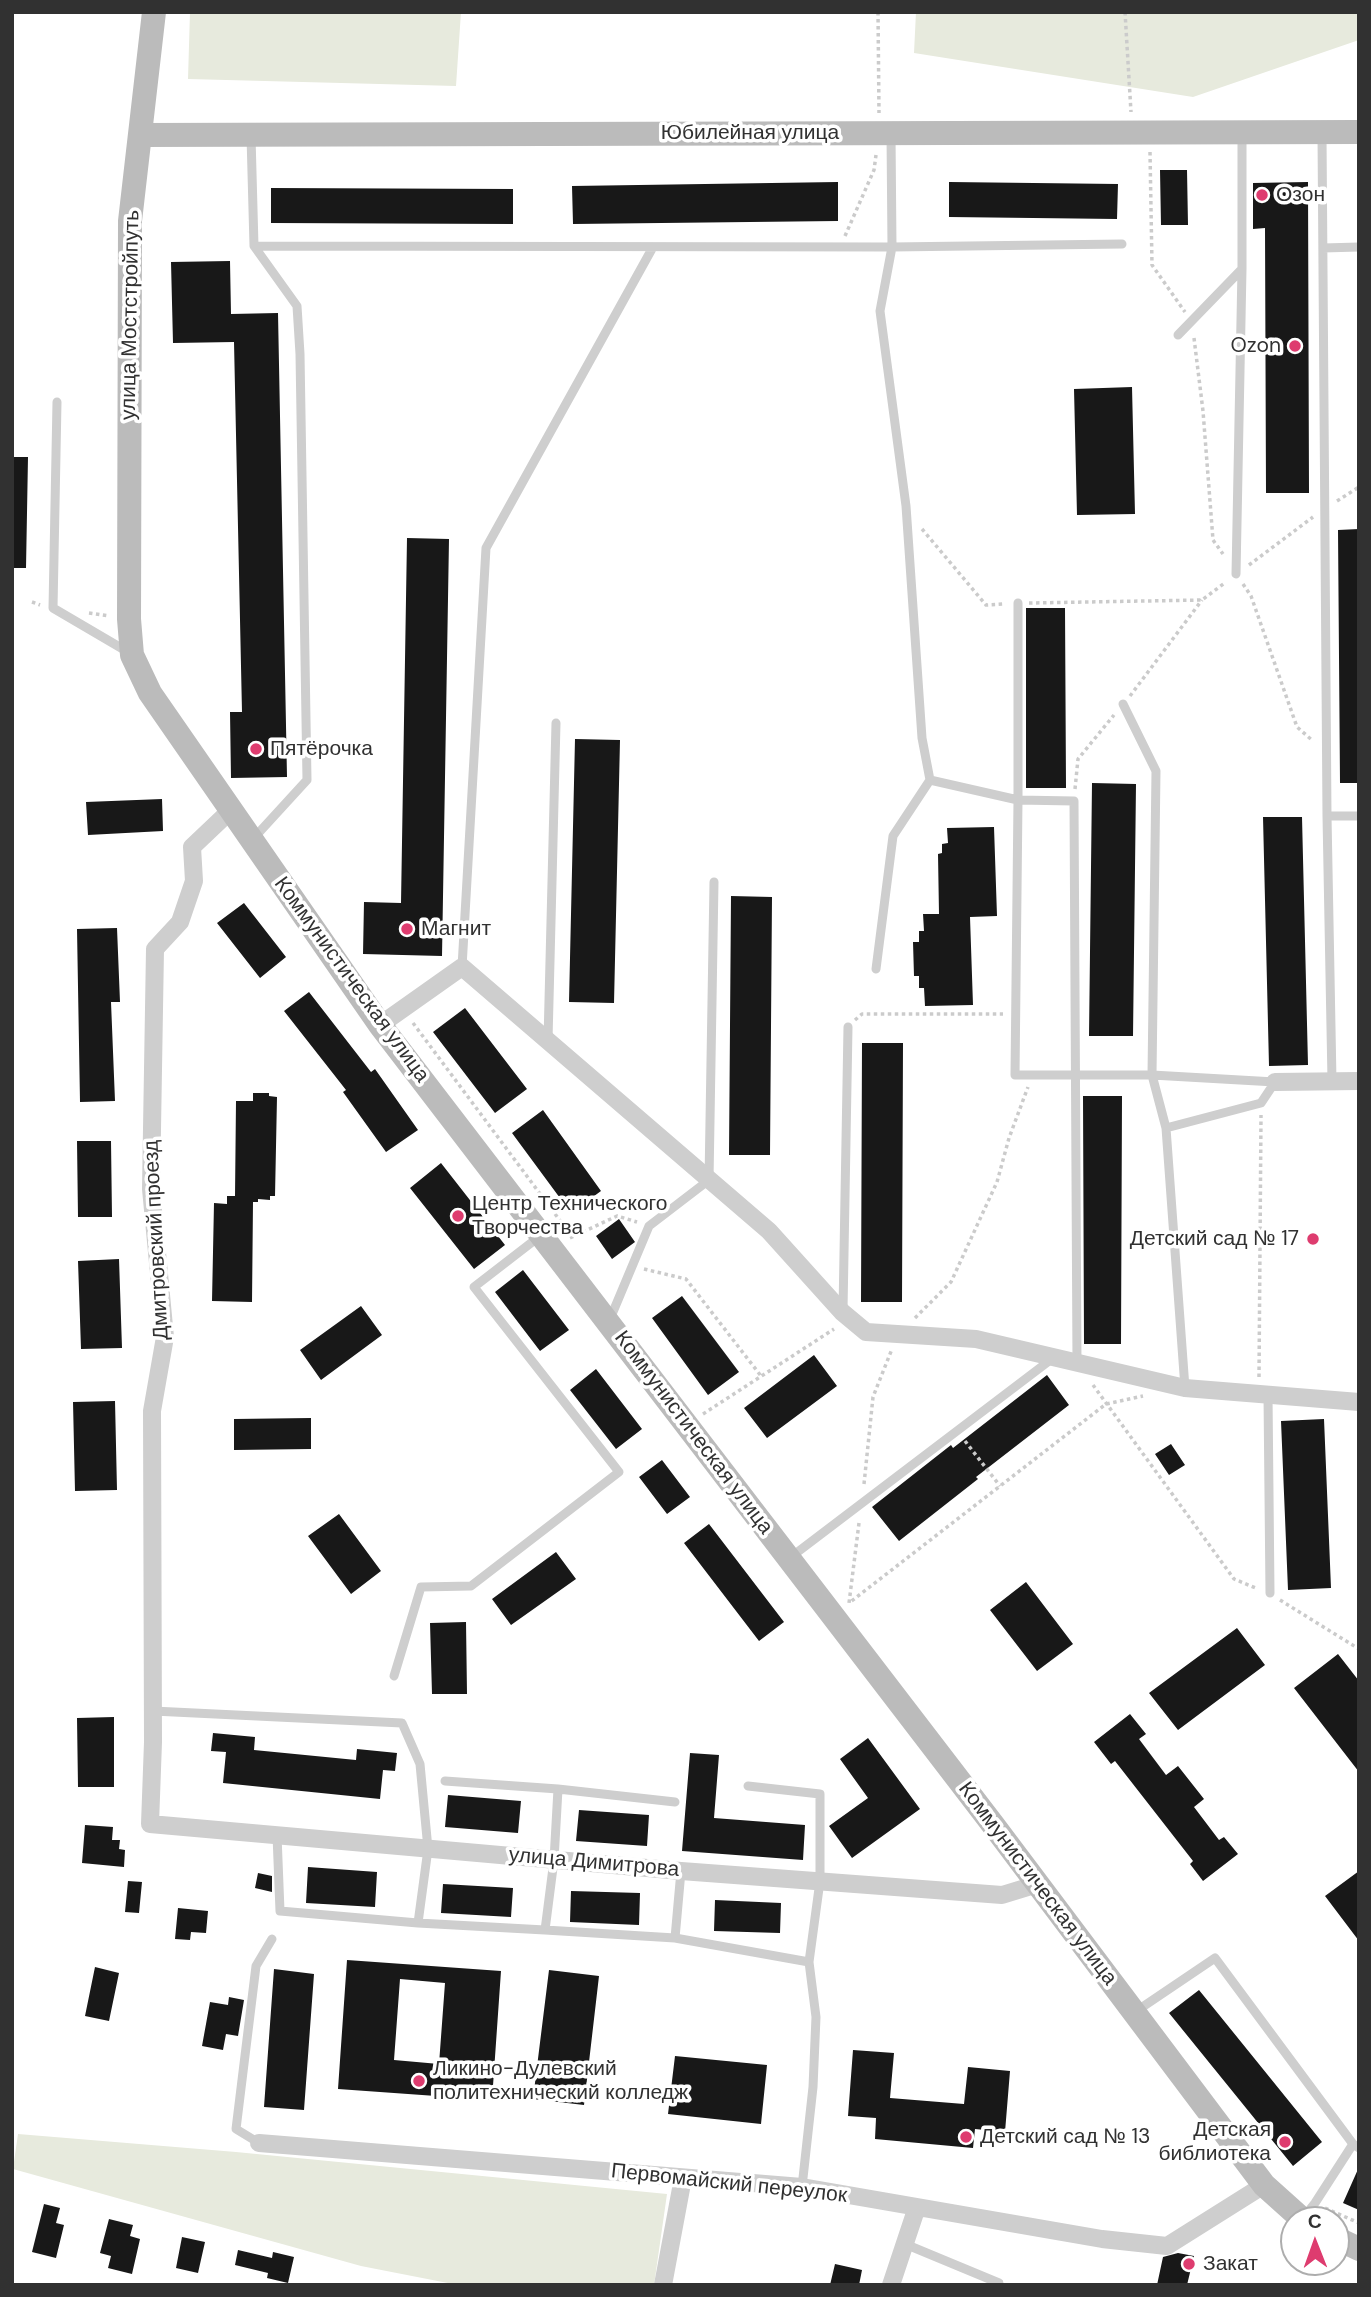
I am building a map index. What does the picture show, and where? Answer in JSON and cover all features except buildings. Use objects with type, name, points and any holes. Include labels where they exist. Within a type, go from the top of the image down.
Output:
[{"type":"street","name":"улица Мостстройпуть","points":[[129,619],[130,221],[154,12]]},
{"type":"street","name":"Юбилейная улица","points":[[140,135],[1359,132]]},
{"type":"street","name":"Коммунистическая улица","points":[[129,619],[132,655],[149,693],[380,1025],[1038,1884],[1264,2185],[1294,2206]]},
{"type":"street","name":"Дмитровский проезд","points":[[150,1824],[153,1712],[152,1410],[165,1337],[151,1189],[155,949],[180,922],[194,881],[192,847],[230,810]]},
{"type":"street","points":[[380,1025],[462,967],[769,1231],[846,1315],[866,1332],[976,1339],[1185,1388],[1263,1389],[1359,1402]]},
{"type":"street","points":[[1275,1082],[1359,1081]]},
{"type":"street","name":"улица Димитрова","points":[[150,1824],[681,1871],[1002,1895],[1038,1884]]},
{"type":"street","name":"Первомайский переулок","points":[[259,2143],[802,2187],[1102,2239],[1167,2246],[1264,2185]]},
{"type":"street","points":[[663,2285],[683,2178]]},
{"type":"street","points":[[891,2285],[918,2207]]},
{"type":"lane","points":[[1236,574],[1242,132]]},
{"type":"lane","points":[[1322,132],[1327,816],[1332,1081]]},
{"type":"lane","points":[[876,969],[893,836],[930,780],[922,738],[906,511],[880,311],[892,247],[891,133]]},
{"type":"lane","points":[[251,134],[254,246],[297,306],[307,780],[252,840]]},
{"type":"lane","points":[[254,246],[892,247],[1122,244]]},
{"type":"lane","points":[[462,967],[486,548],[653,247]]},
{"type":"lane","points":[[1323,248],[1359,247]]},
{"type":"lane","points":[[1178,335],[1242,269]]},
{"type":"lane","points":[[57,402],[53,608],[132,655]]},
{"type":"lane","points":[[1018,603],[1015,1075],[1152,1075],[1275,1082]]},
{"type":"lane","points":[[1123,704],[1156,771],[1152,1075],[1166,1128],[1185,1388]]},
{"type":"lane","points":[[548,1041],[556,723]]},
{"type":"lane","points":[[930,780],[1017,800],[1074,801],[1077,1363]]},
{"type":"lane","points":[[1327,816],[1359,816]]},
{"type":"lane","points":[[608,1322],[649,1226],[709,1180],[714,882]]},
{"type":"lane","points":[[846,1315],[848,1027]]},
{"type":"lane","points":[[1166,1128],[1261,1103],[1275,1082]]},
{"type":"lane","points":[[394,1676],[421,1587],[471,1586],[619,1472],[474,1287],[546,1241]]},
{"type":"lane","points":[[789,1559],[1054,1357]]},
{"type":"lane","points":[[1263,1389],[1270,1594]]},
{"type":"lane","points":[[153,1712],[402,1723],[420,1764],[428,1849],[418,1923]]},
{"type":"lane","points":[[446,1780],[675,1802]]},
{"type":"lane","points":[[748,1786],[820,1794],[820,1881],[808,1962],[816,2017],[813,2087],[802,2187]]},
{"type":"lane","points":[[545,1930],[554,1860],[558,1789]]},
{"type":"lane","points":[[277,1835],[280,1911],[418,1923],[675,1938],[808,1962]]},
{"type":"lane","points":[[675,1938],[681,1871]]},
{"type":"lane","points":[[259,2143],[236,2129],[256,1966],[272,1939]]},
{"type":"lane","points":[[1134,2012],[1215,1958],[1356,2146],[1312,2206]]},
{"type":"lane","points":[[905,2244],[999,2285]]},
{"type":"path","points":[[1125,12],[1141,132],[1152,265],[1192,321],[1203,411],[1213,540],[1251,596],[1297,727],[1327,754]]},
{"type":"path","points":[[906,511],[986,605],[1202,600],[1325,508],[1359,487]]},
{"type":"path","points":[[848,1027],[862,1014],[1015,1014]]},
{"type":"path","points":[[1033,1075],[1009,1138],[997,1182],[951,1282],[898,1334],[873,1397],[849,1603],[1107,1404],[1146,1396]]},
{"type":"path","points":[[1261,1103],[1263,1389]]},
{"type":"path","points":[[546,1241],[617,1216],[649,1226]]},
{"type":"path","points":[[632,1266],[686,1279],[761,1376]]},
{"type":"path","points":[[687,1425],[846,1315]]},
{"type":"path","points":[[1077,1363],[1234,1579],[1270,1594],[1359,1649]]},
{"type":"path","points":[[957,1431],[1000,1486]]},
{"type":"shaded area","points":[[190,12],[461,12],[456,86],[188,79]]},
{"type":"shaded area","points":[[916,12],[1359,12],[1359,40],[1193,97],[914,53]]},
{"type":"shaded area","points":[[18,2134],[236,2152],[667,2194],[654,2285],[458,2285],[361,2266],[13,2169]]},
{"type":"place","name":"Озон","points":[[1262,195]]},
{"type":"place","name":"Ozon","points":[[1295,346]]},
{"type":"place","name":"Пятёрочка","points":[[256,749]]},
{"type":"place","name":"Магнит","points":[[407,929]]},
{"type":"place","name":"Центр Технического Творчества","points":[[458,1216]]},
{"type":"place","name":"Детский сад № 17","points":[[1313,1239]]},
{"type":"place","name":"Ликино-Дулевский политехнический колледж","points":[[419,2081]]},
{"type":"place","name":"Детский сад № 13","points":[[966,2137]]},
{"type":"place","name":"Детская библиотека","points":[[1285,2142]]},
{"type":"place","name":"Закат","points":[[1189,2264]]}]
